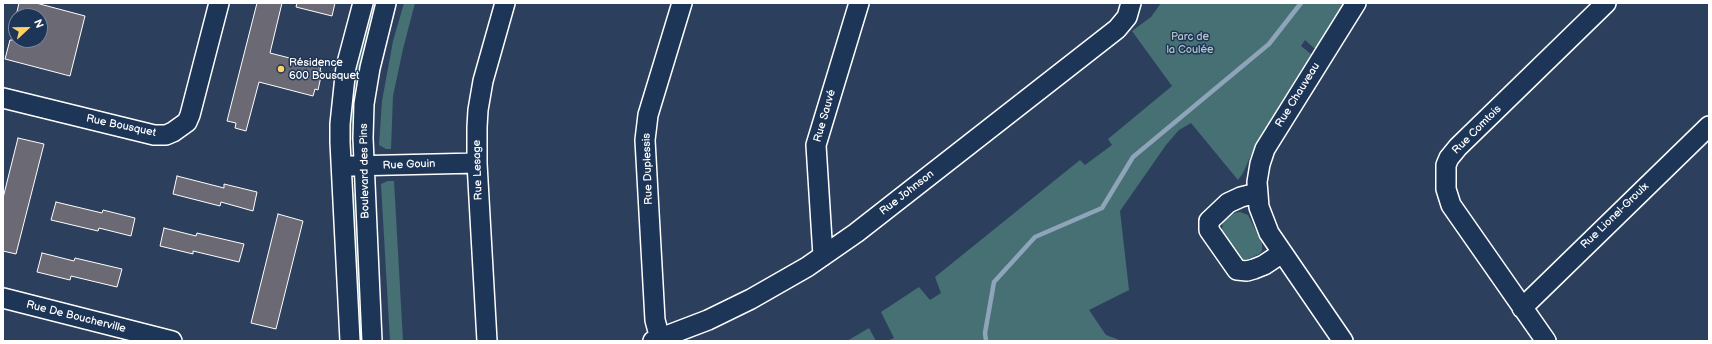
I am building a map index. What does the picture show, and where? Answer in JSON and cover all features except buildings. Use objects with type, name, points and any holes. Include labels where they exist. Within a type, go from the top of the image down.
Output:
[{"type":"street","name":"Rue Bousquet","points":[[3,98],[154,135],[173,132],[187,122],[190,115],[219,3]]},
{"type":"street","name":"Boulevard des Pins","points":[[350,341],[340,124],[346,67],[363,3]]},
{"type":"street","name":"Boulevard des Pins","points":[[372,341],[363,166],[363,138],[367,86],[373,48],[386,3]]},
{"type":"street","name":"Rue Lesage","points":[[487,341],[477,163],[477,127],[480,95],[505,3]]},
{"type":"street","name":"Rue Duplessis","points":[[657,340],[645,140],[652,101],[682,3]]},
{"type":"street","name":"Rue Sauvé","points":[[823,256],[816,145],[859,3]]},
{"type":"street","name":"Rue Johnson","points":[[657,340],[708,320],[751,299],[795,275],[856,233],[1117,29],[1127,17],[1131,3]]},
{"type":"street","name":"Rue Chauveau","points":[[1343,341],[1282,253],[1264,224],[1257,193],[1258,171],[1265,149],[1356,3]]},
{"type":"street","name":"Rue Comtois","points":[[1546,341],[1452,205],[1446,188],[1446,165],[1449,158],[1458,147],[1606,3]]},
{"type":"street","name":"Rue Lionel-Groulx","points":[[1522,308],[1709,126]]},
{"type":"street","name":"Rue Gouin","points":[[341,166],[477,163]]},
{"type":"street","points":[[1257,193],[1228,203],[1211,218],[1208,225],[1209,230],[1237,270],[1247,271],[1254,269],[1264,265],[1282,253]]},
{"type":"street","name":"Rue De Boucherville","points":[[3,298],[172,341]]},
{"type":"green space","points":[[370,3],[377,3],[360,69],[354,140],[349,141],[350,94]]},
{"type":"green space","points":[[404,3],[415,3],[393,96],[391,149],[386,149],[379,145],[382,101],[393,41]]},
{"type":"green space","name":"Parc de la Coulée","points":[[1161,3],[1344,3],[1315,49],[1305,40],[1301,46],[1311,54],[1257,142],[1243,173],[1238,180],[1191,123],[1179,130],[1166,145],[1120,211],[1129,290],[1089,310],[1106,335],[1122,341],[887,341],[894,338],[881,312],[919,287],[930,300],[941,293],[935,277],[1080,160],[1085,165],[1112,145],[1108,139],[1172,86],[1132,31],[1151,17]]},
{"type":"green space","points":[[388,181],[394,181],[403,341],[390,341],[381,184]]},
{"type":"green space","points":[[352,192],[356,194],[364,341],[358,341]]},
{"type":"green space","points":[[1240,212],[1248,215],[1262,243],[1262,251],[1248,259],[1242,259],[1238,256],[1222,230],[1223,222],[1234,213]]},
{"type":"green space","points":[[869,328],[876,341],[847,341]]},
{"type":"waterway","points":[[986,341],[985,333],[994,282],[1035,237],[1102,208],[1133,157],[1269,44],[1301,3]]},
{"type":"place","name":"Résidence 600 Bousquet","points":[[281,69]]}]
